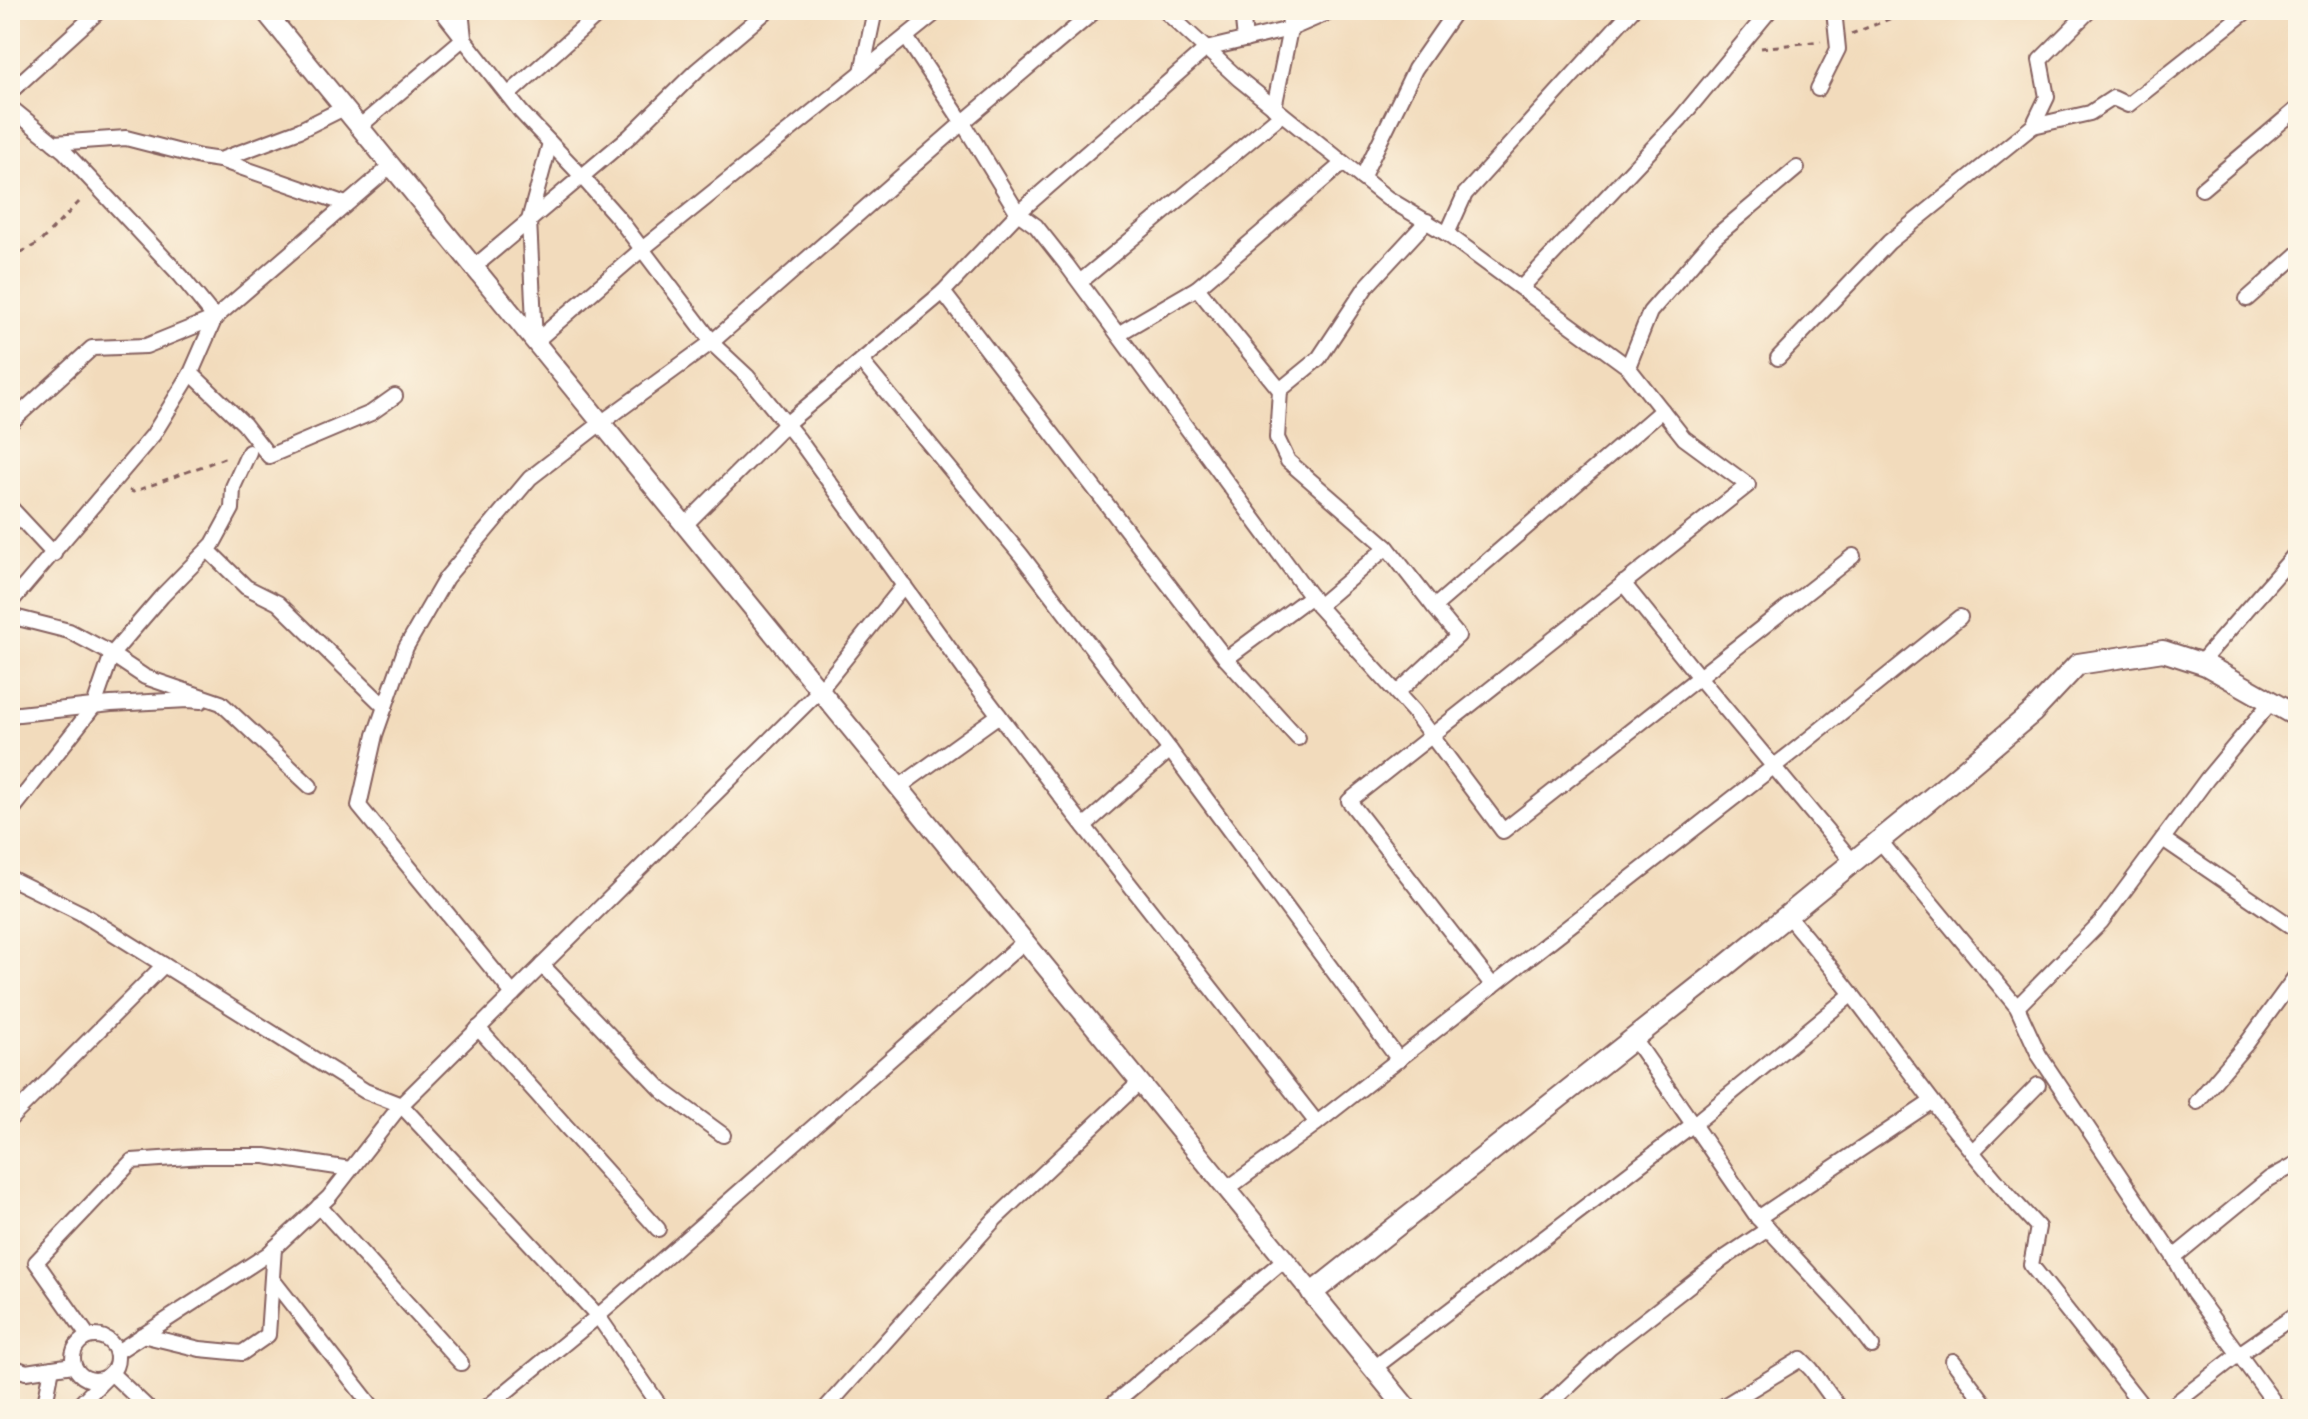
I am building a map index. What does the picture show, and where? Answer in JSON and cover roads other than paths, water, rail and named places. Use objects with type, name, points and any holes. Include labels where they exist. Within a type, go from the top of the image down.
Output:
[{"type":"main road","points":[[1407,1409],[1312,1293],[1880,841],[2033,712],[2078,664],[2163,651],[2200,663],[2296,713]]},
{"type":"street","points":[[10,92],[100,10]]},
{"type":"street","points":[[264,10],[1312,1293]]},
{"type":"street","points":[[441,10],[508,95],[620,220],[712,342],[747,376],[786,424],[999,715],[1317,1123]]},
{"type":"street","points":[[461,10],[464,38]]},
{"type":"street","points":[[508,95],[603,10]]},
{"type":"street","points":[[474,267],[630,136],[697,70],[768,10]]},
{"type":"street","points":[[862,72],[875,10]]},
{"type":"street","points":[[535,342],[641,250],[939,10]]},
{"type":"street","points":[[513,994],[359,806],[375,735],[406,647],[446,578],[530,478],[712,342],[1096,10]]},
{"type":"street","points":[[1164,10],[1239,79],[1387,198],[1447,234],[1628,367],[1684,438],[1748,485],[1349,801],[1493,986]]},
{"type":"street","points":[[1242,10],[1245,40]]},
{"type":"street","points":[[1080,282],[1278,111],[1290,29],[1289,10]]},
{"type":"street","points":[[685,525],[786,424],[943,292],[1018,213],[1206,49],[1290,29],[1334,10]]},
{"type":"street","points":[[1362,178],[1415,69],[1456,10]]},
{"type":"street","points":[[1447,234],[1465,194],[1632,10]]},
{"type":"street","points":[[1521,288],[1680,119],[1770,10]]},
{"type":"street","points":[[1818,89],[1838,49],[1834,10]]},
{"type":"street","points":[[1778,358],[1889,242],[2033,126],[2047,97],[2040,60],[2090,10]]},
{"type":"street","points":[[2033,126],[2090,113],[2113,98],[2128,105],[2248,10]]},
{"type":"street","points":[[906,37],[1018,213],[1036,226],[1080,282],[1314,601],[1397,693],[1503,831],[1853,556]]},
{"type":"street","points":[[359,127],[464,38]]},
{"type":"street","points":[[10,107],[97,184],[215,318]]},
{"type":"street","points":[[220,160],[300,130],[344,108]]},
{"type":"street","points":[[2202,189],[2298,108]]},
{"type":"street","points":[[54,143],[126,138],[220,160],[346,204]]},
{"type":"street","points":[[535,342],[529,220],[550,143]]},
{"type":"street","points":[[1118,334],[1197,288],[1343,163]]},
{"type":"street","points":[[10,423],[92,348],[146,346],[215,318],[391,166]]},
{"type":"street","points":[[1628,367],[1650,312],[1715,237],[1797,168]]},
{"type":"street","points":[[1280,390],[1319,358],[1366,287],[1427,221]]},
{"type":"street","points":[[2247,299],[2298,254]]},
{"type":"street","points":[[1197,288],[1280,390],[1277,438],[1288,461],[1387,547],[1458,636],[1397,693]]},
{"type":"street","points":[[943,292],[1226,659],[1298,738]]},
{"type":"street","points":[[10,603],[153,435],[191,373],[215,318]]},
{"type":"street","points":[[861,361],[1021,555],[1170,750],[1399,1060]]},
{"type":"street","points":[[191,373],[244,424],[269,456],[371,413],[395,396]]},
{"type":"street","points":[[1434,607],[1662,410]]},
{"type":"street","points":[[10,813],[94,706],[112,654],[213,544],[232,509],[233,487],[249,452]]},
{"type":"street","points":[[10,507],[54,554]]},
{"type":"street","points":[[1226,659],[1314,601],[1387,547]]},
{"type":"street","points":[[208,550],[246,587],[278,603],[385,707]]},
{"type":"street","points":[[2200,663],[2298,551]]},
{"type":"street","points":[[1623,583],[1853,862]]},
{"type":"street","points":[[117,1352],[274,1248],[319,1206],[401,1105],[820,690],[904,585]]},
{"type":"street","points":[[10,616],[69,631],[112,654],[145,677],[221,703],[310,786]]},
{"type":"street","points":[[1227,1189],[1399,1060],[1774,767],[1960,617]]},
{"type":"street","points":[[10,715],[188,700],[221,703]]},
{"type":"street","points":[[2017,1007],[2101,922],[2207,779],[2271,702]]},
{"type":"street","points":[[899,787],[999,715]]},
{"type":"street","points":[[1084,826],[1170,750]]},
{"type":"street","points":[[2163,839],[2298,931]]},
{"type":"street","points":[[1880,841],[2017,1007],[2039,1055],[2174,1257],[2193,1292],[2279,1409]]},
{"type":"street","points":[[10,878],[81,913],[365,1091],[401,1105],[598,1316],[662,1409]]},
{"type":"street","points":[[1788,916],[1852,994],[1931,1102],[2038,1227],[2031,1265],[2145,1409]]},
{"type":"street","points":[[485,1409],[598,1316],[1025,941]]},
{"type":"street","points":[[10,1119],[164,965]]},
{"type":"street","points":[[542,965],[663,1091],[723,1135]]},
{"type":"street","points":[[2197,1102],[2247,1043],[2298,973]]},
{"type":"street","points":[[1374,1368],[1694,1123],[1852,994]]},
{"type":"street","points":[[478,1028],[658,1229]]},
{"type":"street","points":[[1634,1039],[1763,1224],[1849,1316],[1872,1346]]},
{"type":"street","points":[[825,1409],[995,1219],[1140,1082]]},
{"type":"street","points":[[1972,1152],[2038,1085]]},
{"type":"street","points":[[1544,1409],[1610,1347],[1763,1224],[1931,1102]]},
{"type":"street","points":[[88,1336],[36,1262],[132,1161],[265,1156],[350,1169]]},
{"type":"street","points":[[2174,1257],[2269,1179],[2294,1171]]},
{"type":"street","points":[[319,1206],[461,1363]]},
{"type":"street","points":[[142,1335],[200,1349],[242,1353],[268,1335],[274,1248]]},
{"type":"street","points":[[1107,1409],[1285,1259]]},
{"type":"street","points":[[272,1279],[374,1409]]},
{"type":"street","points":[[2168,1409],[2298,1313]]},
{"type":"street","points":[[75,1409],[111,1373],[117,1352],[102,1336],[88,1336],[77,1344],[73,1351],[73,1365],[82,1377],[89,1380],[105,1378],[111,1373]]},
{"type":"street","points":[[1719,1409],[1801,1359],[1840,1409]]},
{"type":"street","points":[[1953,1361],[1989,1409]]},
{"type":"street","points":[[10,1366],[26,1372],[73,1365]]},
{"type":"street","points":[[44,1409],[52,1368]]},
{"type":"street","points":[[111,1373],[149,1409]]}]
